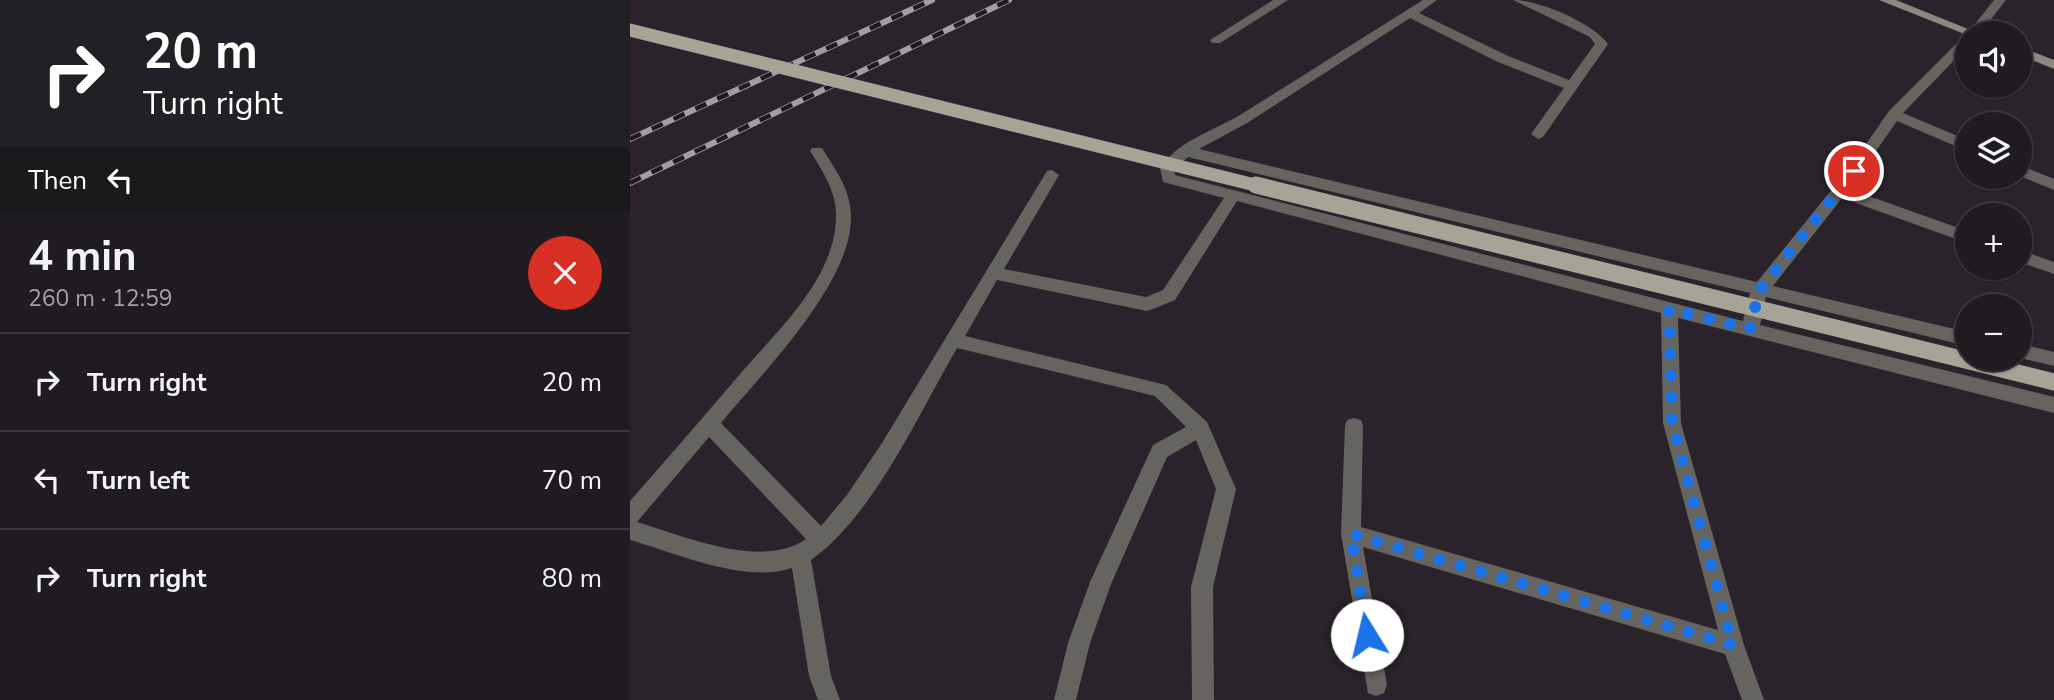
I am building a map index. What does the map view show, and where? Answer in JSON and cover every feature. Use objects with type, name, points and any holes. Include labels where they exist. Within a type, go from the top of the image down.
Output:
[{"type":"main road","points":[[630,30],[2054,382]]},
{"type":"street","points":[[1216,40],[1282,0]]},
{"type":"street","points":[[1431,0],[1242,120],[1185,151],[1167,168],[1168,178],[1232,197],[1669,309],[2054,405]]},
{"type":"street","points":[[1519,0],[1594,34],[1602,44],[1538,134]]},
{"type":"street","points":[[1885,0],[1955,26]]},
{"type":"street","points":[[1983,21],[2000,0]]},
{"type":"street","points":[[1411,13],[1478,48],[1572,86]]},
{"type":"street","points":[[1750,329],[1759,291],[1839,191],[1894,114],[1955,52]]},
{"type":"street","points":[[2032,56],[2054,65]]},
{"type":"street","points":[[1894,114],[1955,141]]},
{"type":"street","points":[[630,516],[813,297],[836,256],[844,222],[841,191],[817,151]]},
{"type":"street","points":[[1185,151],[1955,336]]},
{"type":"street","points":[[630,530],[731,558],[771,563],[800,556],[821,540],[862,491],[1052,174]]},
{"type":"street","points":[[2032,175],[2054,185]]},
{"type":"street","points":[[1839,191],[1955,233]]},
{"type":"street","points":[[993,274],[1147,304],[1168,295],[1232,197]]},
{"type":"street","points":[[2032,260],[2054,268]]},
{"type":"street","points":[[1669,309],[1672,423],[1733,645],[1752,700]]},
{"type":"street","points":[[953,340],[1160,390],[1200,428],[1226,489],[1202,587],[1203,700]]},
{"type":"street","points":[[2032,354],[2054,359]]},
{"type":"street","points":[[709,424],[821,540]]},
{"type":"street","points":[[1354,426],[1351,534],[1376,685]]},
{"type":"street","points":[[1065,700],[1079,643],[1101,582],[1160,451],[1200,428]]},
{"type":"street","points":[[1351,534],[1733,645]]},
{"type":"street","points":[[800,556],[820,676],[829,700]]},
{"type":"railway","points":[[630,139],[932,0]]},
{"type":"railway","points":[[630,183],[1009,0]]},
{"type":"route","points":[[1367,635],[1351,534],[1733,645],[1672,423],[1669,309],[1750,329],[1759,291],[1854,171]]}]
